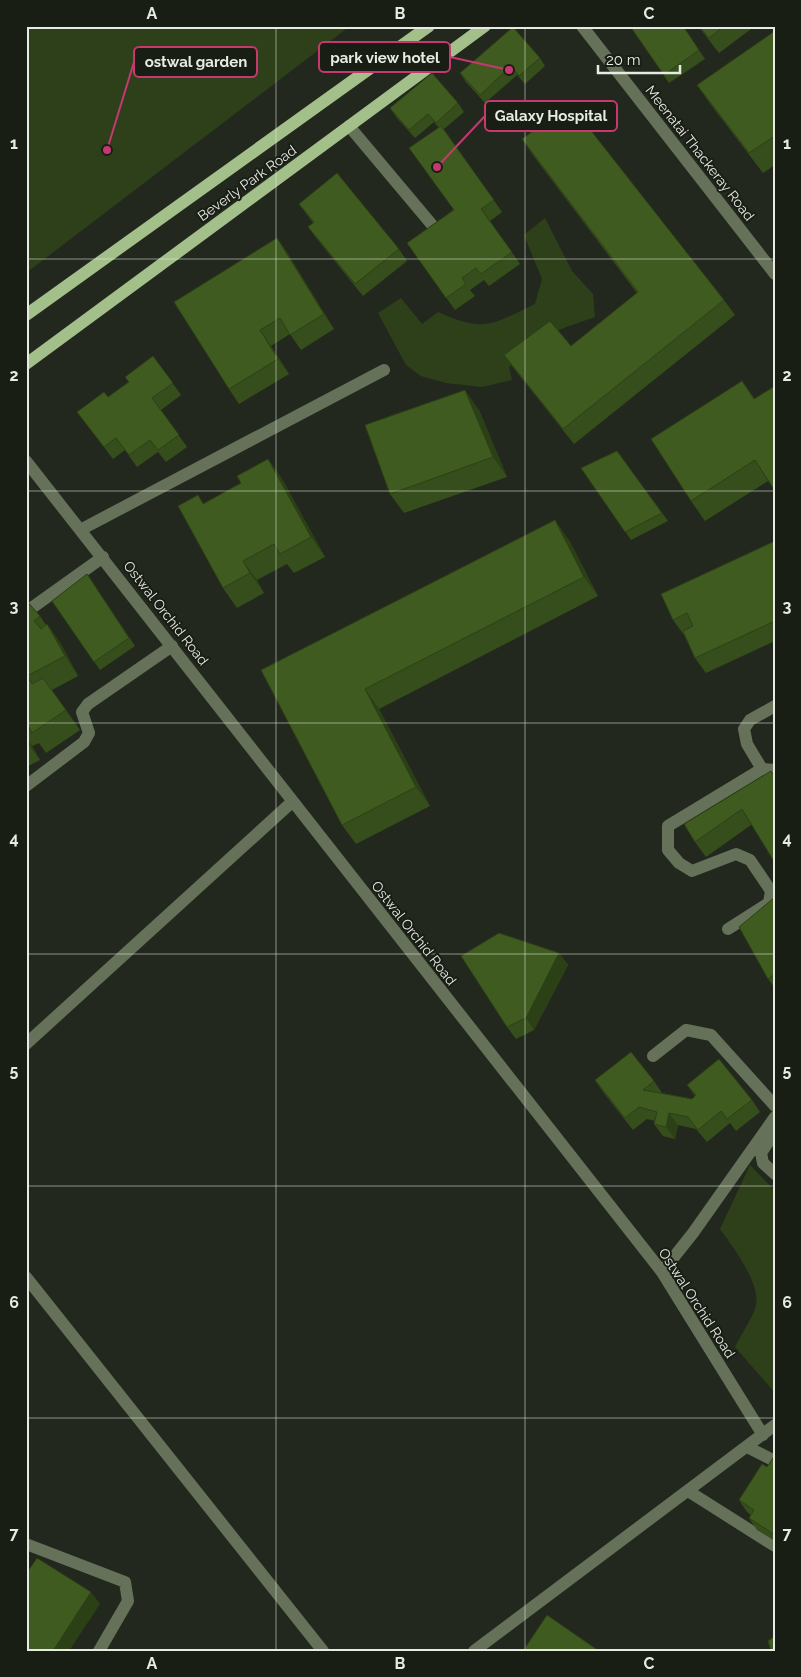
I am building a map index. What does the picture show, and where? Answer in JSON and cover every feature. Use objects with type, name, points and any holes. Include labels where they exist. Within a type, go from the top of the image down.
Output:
[{"type":"main road","name":"Beverly Park Road","points":[[26,315],[429,26]]},
{"type":"main road","name":"Beverly Park Road","points":[[26,364],[485,26]]},
{"type":"street","name":"Meenatai Thackeray Road","points":[[582,26],[775,274]]},
{"type":"street","points":[[350,126],[438,232]]},
{"type":"street","points":[[82,529],[384,370]]},
{"type":"street","name":"Ostwal Orchid Road","points":[[26,460],[82,529],[292,802],[662,1272],[763,1435]]},
{"type":"street","points":[[26,612],[103,557]]},
{"type":"street","points":[[26,786],[84,742],[89,733],[82,712],[88,704],[172,646]]},
{"type":"street","points":[[728,929],[769,903],[771,891],[750,860],[736,854],[692,871],[679,863],[668,850],[668,826],[768,769],[747,744],[744,729],[750,720],[775,706]]},
{"type":"street","points":[[26,1044],[292,802]]},
{"type":"street","points":[[653,1056],[686,1030],[711,1034],[775,1106]]},
{"type":"street","points":[[662,1272],[693,1233],[775,1117]]},
{"type":"street","points":[[775,1132],[761,1153],[763,1163],[775,1174]]},
{"type":"street","points":[[26,1278],[323,1651]]},
{"type":"street","points":[[474,1651],[775,1425]]},
{"type":"street","points":[[747,1447],[775,1461]]},
{"type":"street","points":[[688,1491],[775,1546]]},
{"type":"street","points":[[26,1544],[125,1582],[128,1601],[99,1651]]},
{"type":"green space","points":[[26,26],[350,26],[26,273]]},
{"type":"green space","points":[[545,218],[572,271],[593,294],[595,317],[561,329],[509,367],[512,380],[482,387],[446,383],[421,376],[406,365],[378,313],[401,298],[422,324],[438,312],[467,323],[488,324],[535,304],[542,279],[524,235]]},
{"type":"green space","points":[[750,1165],[775,1191],[775,1393],[735,1347],[750,1321],[756,1305],[756,1296],[750,1276],[732,1245],[720,1229]]},
{"type":"building","points":[[630,26],[683,26],[699,50],[664,75]]},
{"type":"building","points":[[699,26],[724,26],[709,38]]},
{"type":"building","points":[[513,27],[540,58],[519,76],[511,66],[480,95],[460,73]]},
{"type":"building","points":[[775,31],[775,136],[749,153],[697,85]]},
{"type":"building","points":[[432,73],[458,103],[436,123],[428,114],[409,130],[390,108]]},
{"type":"building","points":[[570,104],[724,300],[563,429],[504,355],[550,321],[571,346],[638,292],[522,139]]},
{"type":"building","points":[[441,126],[494,200],[481,209],[512,252],[481,274],[476,268],[462,278],[466,284],[446,298],[407,243],[454,210],[409,148]]},
{"type":"building","points":[[337,173],[399,249],[355,284],[308,227],[314,222],[299,204]]},
{"type":"building","points":[[277,238],[324,314],[290,335],[280,318],[260,330],[278,359],[229,389],[174,302]]},
{"type":"building","points":[[153,356],[173,383],[152,398],[179,435],[158,450],[150,440],[129,455],[116,438],[104,447],[77,412],[104,392],[108,397],[129,382],[125,377]]},
{"type":"building","points":[[742,381],[754,399],[775,386],[775,491],[755,460],[691,501],[651,439]]},
{"type":"building","points":[[465,390],[493,457],[390,494],[365,425]]},
{"type":"building","points":[[617,451],[662,513],[625,532],[581,468]]},
{"type":"building","points":[[268,459],[311,537],[280,554],[274,544],[243,561],[250,573],[223,588],[178,506],[198,495],[203,504],[241,483],[237,476]]},
{"type":"building","points":[[555,520],[584,577],[365,689],[416,787],[342,825],[261,670]]},
{"type":"building","points":[[775,541],[775,621],[695,658],[683,631],[693,626],[687,613],[673,620],[661,594]]},
{"type":"building","points":[[87,574],[129,638],[94,662],[52,601]]},
{"type":"building","points":[[26,600],[40,616],[34,621],[41,629],[47,624],[65,656],[27,676],[32,684],[43,678],[66,710],[32,733],[26,722]]},
{"type":"building","points":[[771,771],[775,777],[775,863],[742,809],[695,842],[684,824]]},
{"type":"building","points":[[775,897],[775,974],[768,979],[739,927]]},
{"type":"building","points":[[499,933],[559,953],[526,1018],[507,1027],[461,956]]},
{"type":"building","points":[[631,1052],[654,1081],[643,1090],[692,1099],[696,1095],[687,1085],[719,1059],[752,1100],[727,1119],[721,1111],[698,1130],[688,1117],[669,1113],[666,1127],[654,1124],[657,1112],[639,1107],[625,1118],[595,1080]]},
{"type":"building","points":[[775,1455],[775,1535],[749,1518],[754,1510],[739,1500],[762,1464],[767,1467]]},
{"type":"building","points":[[37,1558],[91,1592],[53,1651],[26,1651],[26,1574]]},
{"type":"building","points":[[547,1615],[599,1651],[523,1651]]},
{"type":"building","points":[[775,1636],[775,1651],[771,1651],[768,1641]]},
{"type":"place","name":"park view hotel","points":[[509,70]]},
{"type":"place","name":"ostwal garden","points":[[107,150]]},
{"type":"place","name":"Galaxy Hospital","points":[[437,167]]}]
